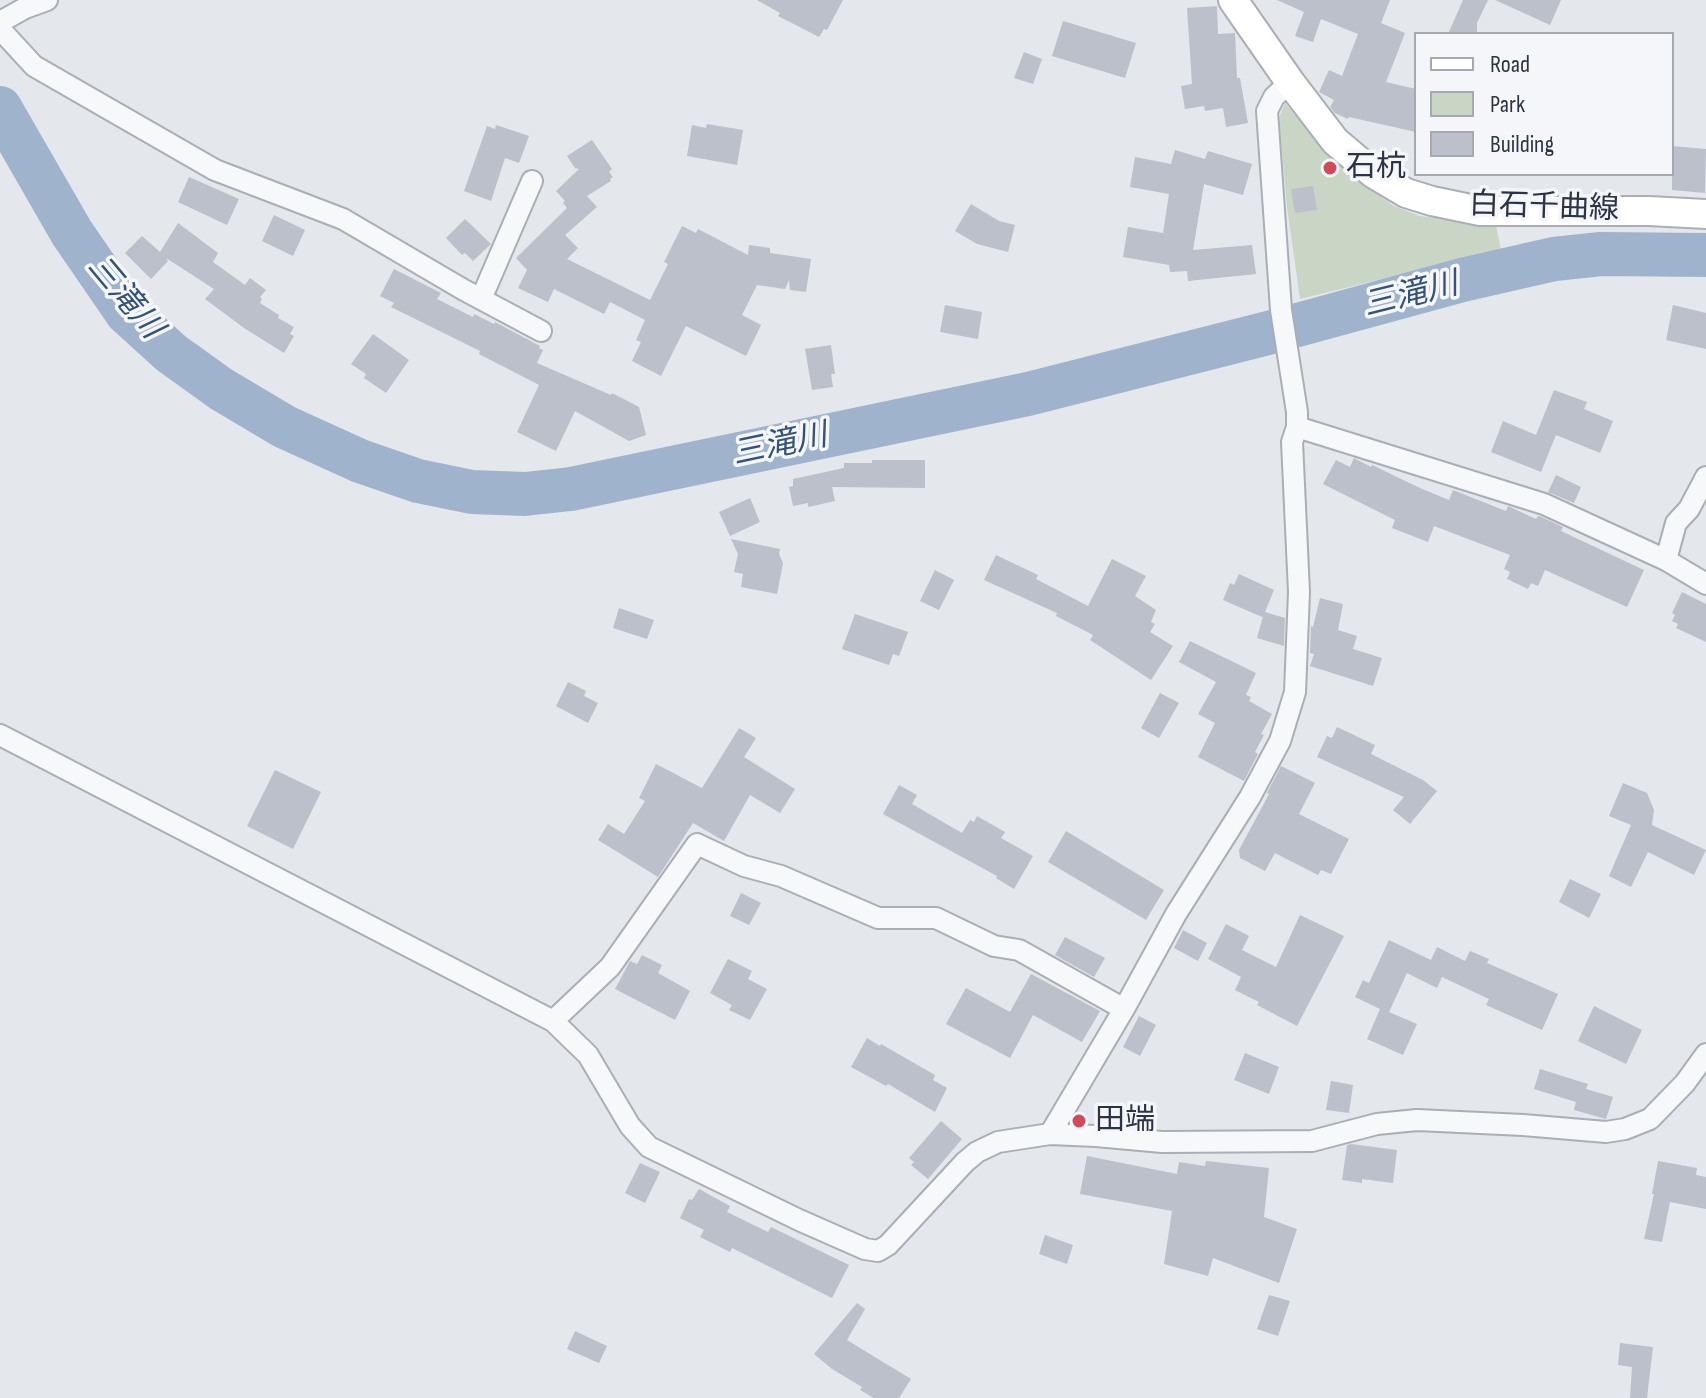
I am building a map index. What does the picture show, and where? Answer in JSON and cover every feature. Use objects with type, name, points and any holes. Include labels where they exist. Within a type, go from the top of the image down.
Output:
[{"type":"main road","name":"白石千曲線","points":[[1233,0],[1335,141],[1374,174],[1406,193],[1480,211],[1706,214]]},
{"type":"street","points":[[0,22],[47,0]]},
{"type":"street","points":[[0,29],[34,66],[215,170],[343,219],[541,331]]},
{"type":"street","points":[[1050,1134],[1176,914],[1250,797],[1280,741],[1295,692],[1299,592],[1292,442],[1297,427],[1297,412],[1281,314],[1267,111],[1274,97],[1290,82]]},
{"type":"street","points":[[481,299],[532,181]]},
{"type":"street","points":[[1297,427],[1544,504],[1666,560],[1706,584]]},
{"type":"street","points":[[1666,560],[1676,523],[1689,509],[1706,477]]},
{"type":"street","points":[[0,735],[553,1021],[588,1055],[630,1126],[649,1147],[865,1249],[878,1251],[888,1245],[965,1162],[998,1142],[1050,1134],[1162,1142],[1312,1141],[1377,1124],[1417,1120],[1606,1132],[1625,1129],[1650,1119],[1685,1083],[1706,1054]]},
{"type":"street","points":[[553,1021],[610,967],[697,844],[744,866],[781,876],[878,918],[936,918],[994,946],[1019,950],[1124,1009]]},
{"type":"green space","points":[[1285,103],[1330,157],[1394,206],[1420,216],[1496,225],[1501,250],[1300,299],[1279,118]]},
{"type":"building","points":[[757,0],[843,0],[827,30],[824,29],[819,37],[778,16],[780,13]]},
{"type":"building","points":[[1277,0],[1390,0],[1381,23],[1405,33],[1386,82],[1414,89],[1414,132],[1348,119],[1335,113],[1330,107],[1334,100],[1319,92],[1329,70],[1342,76],[1358,34],[1321,19],[1313,42],[1295,36],[1304,12]]},
{"type":"building","points":[[1463,0],[1488,0],[1477,23],[1477,32],[1449,32]]},
{"type":"building","points":[[1495,0],[1561,0],[1550,25]]},
{"type":"building","points":[[1217,6],[1218,34],[1235,33],[1237,78],[1240,78],[1248,123],[1226,127],[1223,108],[1205,111],[1204,106],[1185,109],[1181,86],[1192,84],[1187,8]]},
{"type":"building","points":[[1063,21],[1136,43],[1125,78],[1052,56]]},
{"type":"building","points":[[1024,52],[1042,59],[1033,84],[1014,78]]},
{"type":"building","points":[[707,124],[743,130],[737,165],[687,156],[692,125],[706,128]]},
{"type":"building","points":[[496,125],[529,136],[519,163],[505,158],[491,201],[464,191],[487,126],[495,129]]},
{"type":"building","points":[[592,140],[612,169],[609,172],[613,177],[587,196],[597,207],[565,235],[578,248],[567,259],[650,300],[682,226],[696,233],[698,229],[748,255],[749,245],[770,248],[770,253],[811,259],[806,292],[790,290],[789,280],[785,289],[757,285],[742,315],[761,325],[746,356],[686,326],[661,376],[632,361],[641,342],[636,340],[645,320],[610,302],[604,314],[554,289],[548,302],[518,288],[527,270],[516,258],[567,208],[556,191],[579,169],[567,156]]},
{"type":"building","points":[[1674,146],[1706,149],[1705,193],[1672,190]]},
{"type":"building","points":[[1175,150],[1205,159],[1208,151],[1252,164],[1243,195],[1204,184],[1193,250],[1252,245],[1256,274],[1188,281],[1187,271],[1170,272],[1169,265],[1123,257],[1128,227],[1163,233],[1169,194],[1130,187],[1135,157],[1171,164]]},
{"type":"building","points":[[189,177],[239,199],[227,225],[178,202]]},
{"type":"building","points":[[1313,186],[1317,210],[1295,213],[1291,189]]},
{"type":"building","points":[[971,204],[999,221],[1015,225],[1008,252],[977,244],[955,231]]},
{"type":"building","points":[[274,215],[305,230],[293,256],[262,241]]},
{"type":"building","points":[[465,219],[491,244],[473,261],[465,253],[462,255],[446,238]]},
{"type":"building","points":[[178,223],[218,253],[213,262],[245,285],[250,278],[266,290],[260,297],[260,303],[294,327],[290,334],[294,336],[284,353],[205,299],[214,289],[166,258],[168,261],[151,279],[125,253],[142,236],[160,252]]},
{"type":"building","points":[[394,269],[441,293],[437,299],[473,317],[474,314],[495,322],[540,346],[543,350],[537,363],[639,407],[646,435],[629,441],[575,411],[556,451],[517,432],[539,385],[479,354],[480,351],[391,307],[394,303],[380,296]]},
{"type":"building","points":[[945,305],[982,312],[978,339],[940,332]]},
{"type":"building","points":[[1673,305],[1706,313],[1706,349],[1666,340]]},
{"type":"building","points":[[373,334],[409,360],[386,393],[364,378],[366,374],[351,364]]},
{"type":"building","points":[[831,345],[835,374],[831,374],[833,387],[812,390],[805,349]]},
{"type":"building","points":[[1554,390],[1587,402],[1584,409],[1613,421],[1600,453],[1556,435],[1541,472],[1491,452],[1503,421],[1536,435]]},
{"type":"building","points":[[1354,458],[1449,500],[1453,490],[1506,511],[1508,506],[1536,519],[1539,516],[1563,527],[1561,531],[1644,570],[1627,607],[1545,570],[1538,586],[1531,583],[1528,589],[1507,579],[1510,572],[1504,569],[1510,555],[1434,526],[1428,542],[1392,528],[1395,520],[1323,484],[1336,460],[1350,467]]},
{"type":"building","points":[[872,460],[925,460],[925,488],[832,487],[835,501],[808,507],[808,503],[793,506],[789,487],[793,486],[793,479],[844,468],[844,463],[872,463]]},
{"type":"building","points":[[1556,475],[1581,487],[1574,503],[1548,492]]},
{"type":"building","points":[[750,498],[760,522],[730,536],[719,512]]},
{"type":"building","points":[[731,539],[780,549],[783,563],[777,594],[741,587],[743,574],[734,572],[738,554]]},
{"type":"building","points":[[996,555],[1038,575],[1036,579],[1088,606],[1112,559],[1146,576],[1135,596],[1156,610],[1151,622],[1155,624],[1150,632],[1173,646],[1151,680],[1090,640],[1093,635],[1056,616],[1057,613],[984,580]]},
{"type":"building","points":[[935,570],[954,580],[939,610],[920,601]]},
{"type":"building","points":[[1239,574],[1274,590],[1265,612],[1285,618],[1284,646],[1257,638],[1263,616],[1223,600],[1230,583],[1234,585]]},
{"type":"building","points":[[1682,592],[1706,604],[1706,642],[1676,628],[1678,624],[1672,621],[1675,615],[1672,613]]},
{"type":"building","points":[[1320,598],[1343,604],[1338,630],[1357,636],[1353,649],[1382,658],[1373,686],[1310,666],[1314,654],[1310,653],[1311,626]]},
{"type":"building","points":[[619,608],[654,620],[647,639],[613,628]]},
{"type":"building","points":[[855,614],[908,632],[899,656],[893,654],[889,665],[842,649]]},
{"type":"building","points":[[1190,641],[1256,673],[1246,695],[1251,697],[1249,701],[1272,714],[1261,734],[1264,735],[1255,752],[1258,754],[1244,781],[1198,757],[1215,723],[1198,714],[1216,682],[1179,662]]},
{"type":"building","points":[[568,682],[586,691],[584,696],[598,703],[588,723],[556,706]]},
{"type":"building","points":[[1160,693],[1179,703],[1159,738],[1141,728]]},
{"type":"building","points":[[1337,727],[1375,745],[1371,754],[1423,780],[1437,791],[1410,824],[1393,810],[1404,797],[1317,757],[1327,736],[1332,738]]},
{"type":"building","points":[[739,728],[756,738],[744,757],[795,789],[780,813],[750,795],[724,841],[693,823],[658,877],[598,840],[608,824],[624,834],[645,801],[639,798],[656,764],[702,788]]},
{"type":"building","points":[[1281,766],[1315,783],[1299,814],[1349,839],[1331,874],[1321,870],[1318,875],[1275,853],[1265,871],[1240,858],[1239,850]]},
{"type":"building","points":[[275,770],[321,792],[293,849],[247,826]]},
{"type":"building","points":[[1623,783],[1647,793],[1654,810],[1652,825],[1706,850],[1694,875],[1648,852],[1631,887],[1609,876],[1631,825],[1609,816]]},
{"type":"building","points":[[899,785],[917,795],[912,804],[962,833],[970,820],[974,822],[977,816],[1005,832],[1001,838],[1033,856],[1014,889],[997,876],[883,814]]},
{"type":"building","points":[[1066,831],[1164,890],[1146,920],[1048,862]]},
{"type":"building","points":[[1570,879],[1601,894],[1589,918],[1559,902]]},
{"type":"building","points":[[741,893],[761,903],[749,925],[730,916]]},
{"type":"building","points":[[1300,915],[1344,936],[1297,1026],[1235,990],[1241,977],[1208,959],[1226,924],[1249,936],[1242,950],[1276,967]]},
{"type":"building","points":[[1183,930],[1207,943],[1198,961],[1174,948]]},
{"type":"building","points":[[1065,937],[1105,958],[1094,977],[1055,955]]},
{"type":"building","points":[[1389,940],[1431,960],[1437,947],[1465,961],[1470,951],[1489,959],[1487,963],[1558,994],[1542,1030],[1486,1005],[1489,999],[1442,977],[1437,988],[1407,973],[1389,1012],[1417,1024],[1403,1055],[1367,1039],[1380,1009],[1355,997],[1363,980],[1369,983]]},
{"type":"building","points":[[642,955],[662,965],[658,973],[690,991],[675,1020],[615,989],[630,961],[637,964]]},
{"type":"building","points":[[728,959],[752,971],[748,979],[767,989],[750,1020],[729,1010],[732,1005],[710,993]]},
{"type":"building","points":[[1031,974],[1100,1011],[1082,1042],[1033,1015],[1010,1058],[946,1024],[966,988],[1010,1012]]},
{"type":"building","points":[[1594,1006],[1642,1030],[1626,1064],[1578,1041]]},
{"type":"building","points":[[1139,1016],[1156,1025],[1140,1056],[1123,1047]]},
{"type":"building","points":[[867,1038],[935,1075],[933,1080],[947,1088],[935,1112],[888,1084],[886,1086],[851,1067]]},
{"type":"building","points":[[1245,1053],[1279,1067],[1269,1094],[1234,1080]]},
{"type":"building","points":[[1540,1069],[1588,1084],[1586,1089],[1613,1097],[1606,1119],[1574,1110],[1576,1102],[1534,1089]]},
{"type":"building","points":[[1331,1081],[1353,1085],[1349,1113],[1326,1110]]},
{"type":"building","points":[[941,1121],[962,1139],[928,1179],[911,1165],[914,1162],[909,1158]]},
{"type":"building","points":[[1347,1145],[1397,1150],[1393,1183],[1342,1180]]},
{"type":"building","points":[[1087,1156],[1177,1174],[1179,1162],[1205,1166],[1206,1161],[1269,1168],[1264,1217],[1297,1229],[1279,1283],[1213,1258],[1208,1276],[1164,1264],[1172,1211],[1080,1194]]},
{"type":"building","points":[[1658,1161],[1697,1168],[1696,1175],[1706,1177],[1706,1209],[1670,1202],[1662,1242],[1644,1239]]},
{"type":"building","points":[[640,1163],[660,1172],[645,1203],[625,1193]]},
{"type":"building","points":[[699,1189],[730,1206],[727,1212],[768,1232],[771,1227],[849,1265],[832,1298],[732,1248],[730,1252],[700,1237],[704,1230],[680,1218],[689,1199],[692,1200]]},
{"type":"building","points":[[1045,1235],[1073,1245],[1067,1264],[1039,1254]]},
{"type":"building","points":[[1269,1295],[1290,1301],[1278,1336],[1257,1329]]},
{"type":"building","points":[[857,1303],[865,1309],[847,1340],[911,1379],[899,1398],[874,1398],[814,1354]]},
{"type":"building","points":[[575,1331],[607,1346],[599,1363],[567,1349]]},
{"type":"building","points":[[1620,1343],[1653,1347],[1647,1398],[1630,1398],[1632,1367],[1618,1365]]},
{"type":"waterway","name":"三滝川","points":[[0,108],[72,233],[127,313],[171,353],[221,389],[285,427],[360,461],[418,481],[472,492],[525,494],[571,489],[1028,394],[1462,280],[1554,259],[1601,254],[1706,255]]},
{"type":"place","name":"石杭","points":[[1330,168]]},
{"type":"place","name":"田端","points":[[1079,1121]]}]
